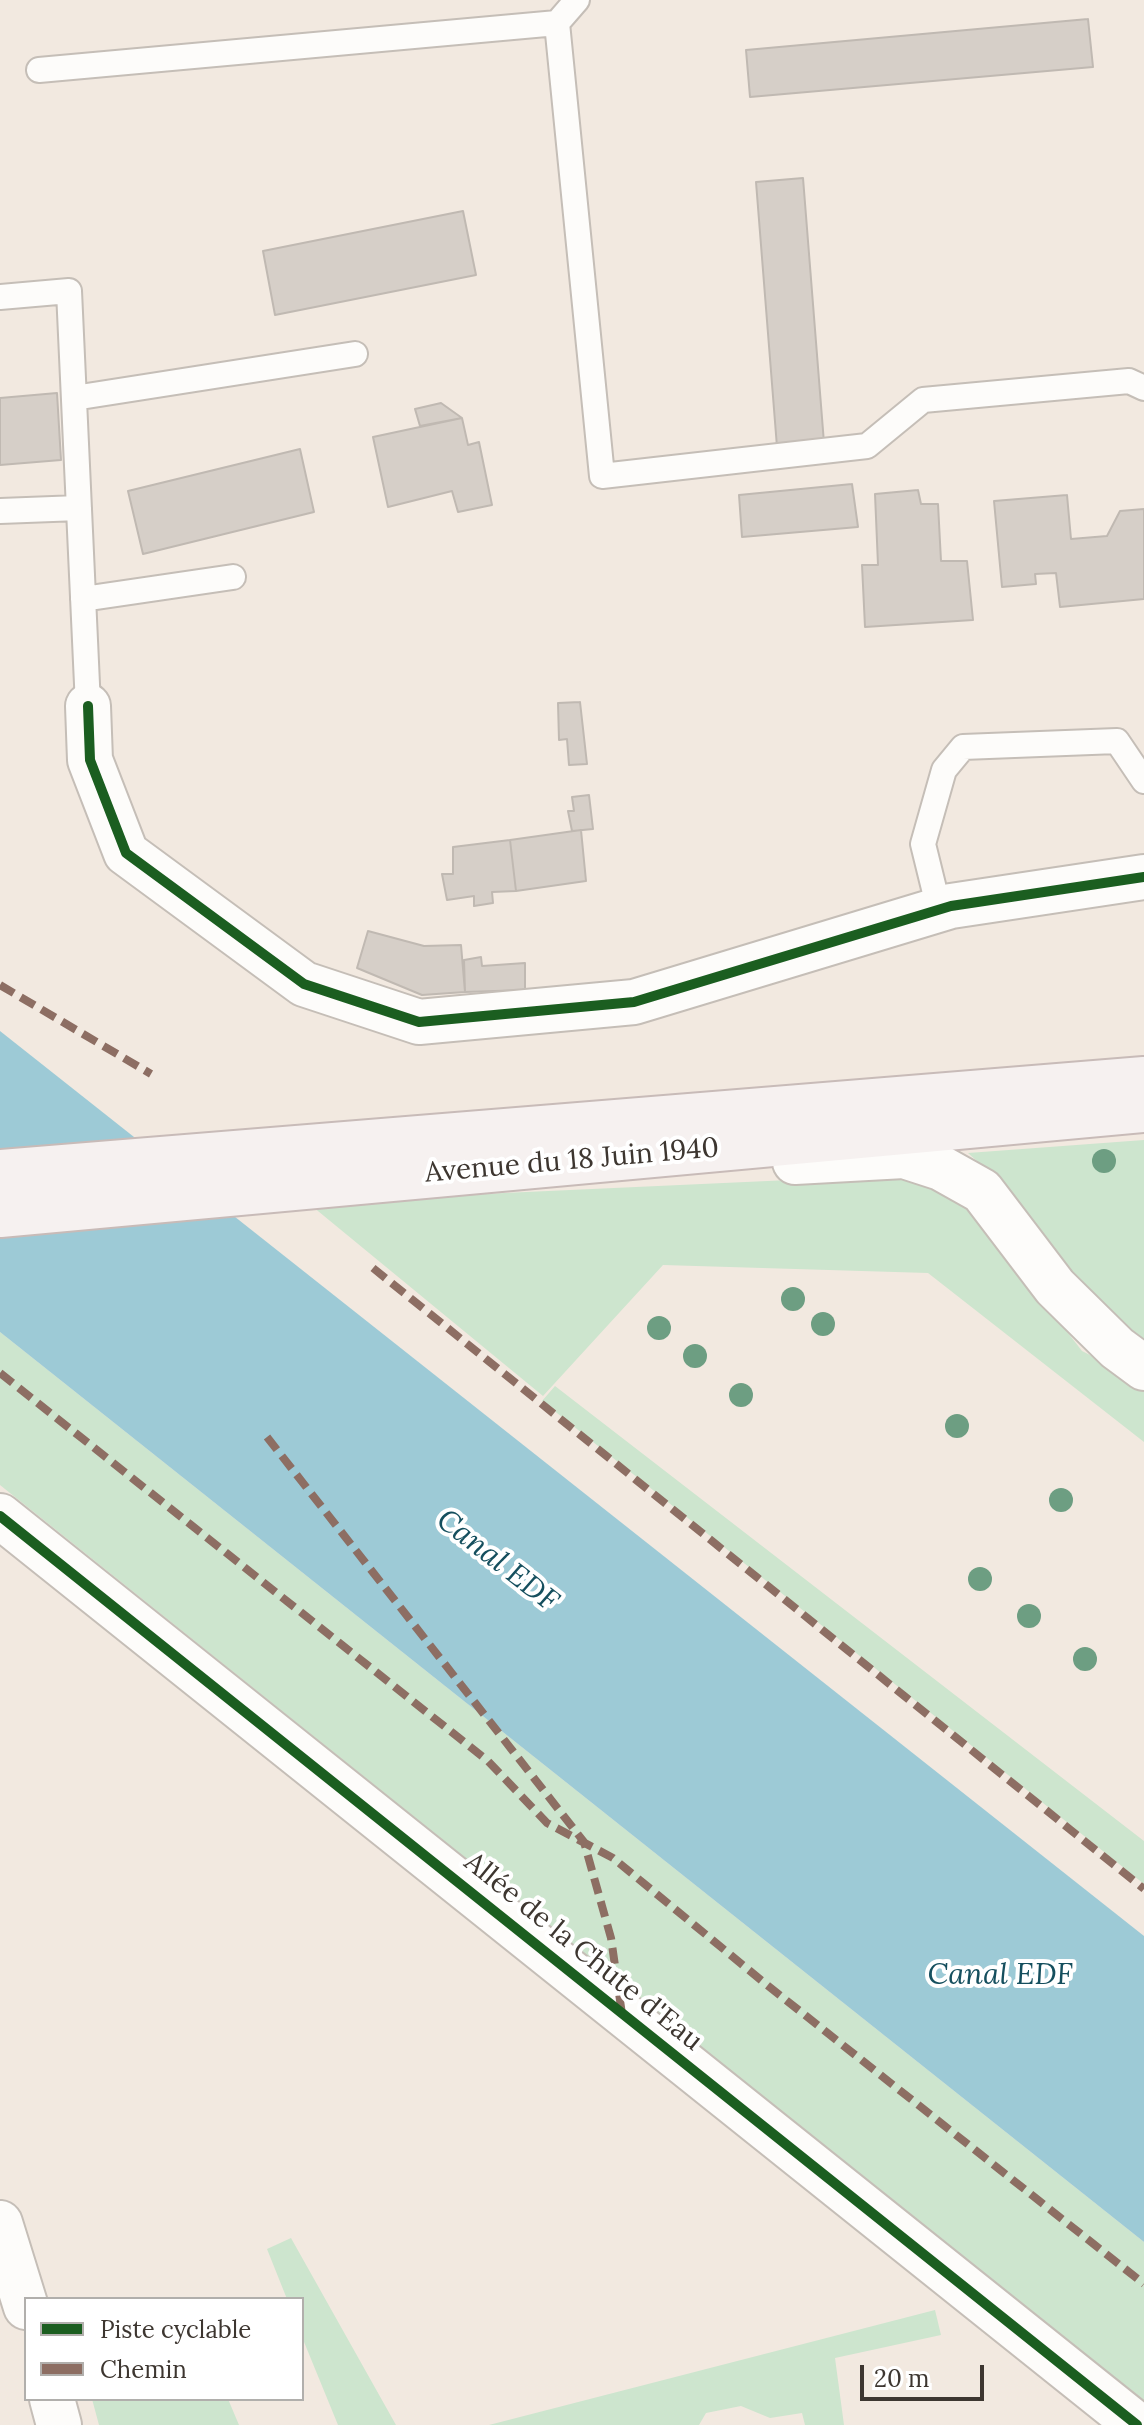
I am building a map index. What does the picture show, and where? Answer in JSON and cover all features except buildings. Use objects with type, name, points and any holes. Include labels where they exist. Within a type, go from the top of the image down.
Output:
[{"type":"main road","name":"Avenue du 18 Juin 1940","points":[[0,1172],[1144,1079]]},
{"type":"main road","name":"Avenue du 18 Juin 1940","points":[[0,1215],[276,1187],[1144,1110]]},
{"type":"street","points":[[88,706],[90,760],[126,853],[304,984],[419,1022],[634,1002],[939,909],[1144,877]]},
{"type":"street","points":[[489,1168],[662,1168],[904,1156],[941,1168],[982,1191],[1055,1287],[1135,1358]]},
{"type":"street","name":"Allée de la Chute d'Eau","points":[[0,1516],[1137,2425]]},
{"type":"street","points":[[0,2223],[24,2301]]},
{"type":"street","points":[[53,2401],[59,2425]]},
{"type":"lane","points":[[39,70],[557,23],[577,0]]},
{"type":"lane","points":[[557,23],[602,476],[867,446],[923,400],[1129,381],[1144,388]]},
{"type":"lane","points":[[0,297],[69,291],[88,706]]},
{"type":"lane","points":[[74,398],[355,354]]},
{"type":"lane","points":[[0,511],[79,508]]},
{"type":"lane","points":[[83,599],[233,577]]},
{"type":"lane","points":[[939,909],[923,844],[944,770],[963,747],[1117,741],[1144,781]]},
{"type":"green space","points":[[1144,1140],[1144,1343],[1079,1288],[1009,1190],[968,1153]]},
{"type":"green space","points":[[899,1175],[922,1180],[975,1213],[1082,1351],[1144,1382],[1144,1442],[928,1273],[663,1265],[543,1396],[307,1202]]},
{"type":"green space","points":[[0,1332],[1144,2242],[1144,2402],[0,1485]]},
{"type":"green space","points":[[555,1386],[1144,1841],[1144,1884],[542,1401]]},
{"type":"green space","points":[[291,2238],[396,2425],[338,2425],[304,2342],[304,2297],[286,2297],[267,2249]]},
{"type":"green space","points":[[935,2310],[941,2335],[835,2358],[844,2425],[805,2425],[802,2413],[770,2418],[741,2406],[706,2413],[699,2425],[489,2425]]},
{"type":"green space","points":[[93,2401],[229,2401],[239,2425],[99,2425]]},
{"type":"water","name":"Canal EDF","points":[[0,1031],[1144,1936],[1144,2242],[0,1332]]},
{"type":"marked path","points":[[0,985],[151,1074]]},
{"type":"marked path","points":[[373,1268],[1144,1889]]},
{"type":"marked path","points":[[0,1373],[488,1761],[547,1823],[613,1858],[767,1985],[1144,2284]]},
{"type":"marked path","points":[[267,1437],[584,1842],[611,1938],[622,2014]]},
{"type":"cycle path","points":[[88,706],[90,760],[126,853],[304,984],[419,1022],[634,1002],[951,906],[1144,877]]},
{"type":"cycle path","points":[[0,1516],[1137,2425]]}]
